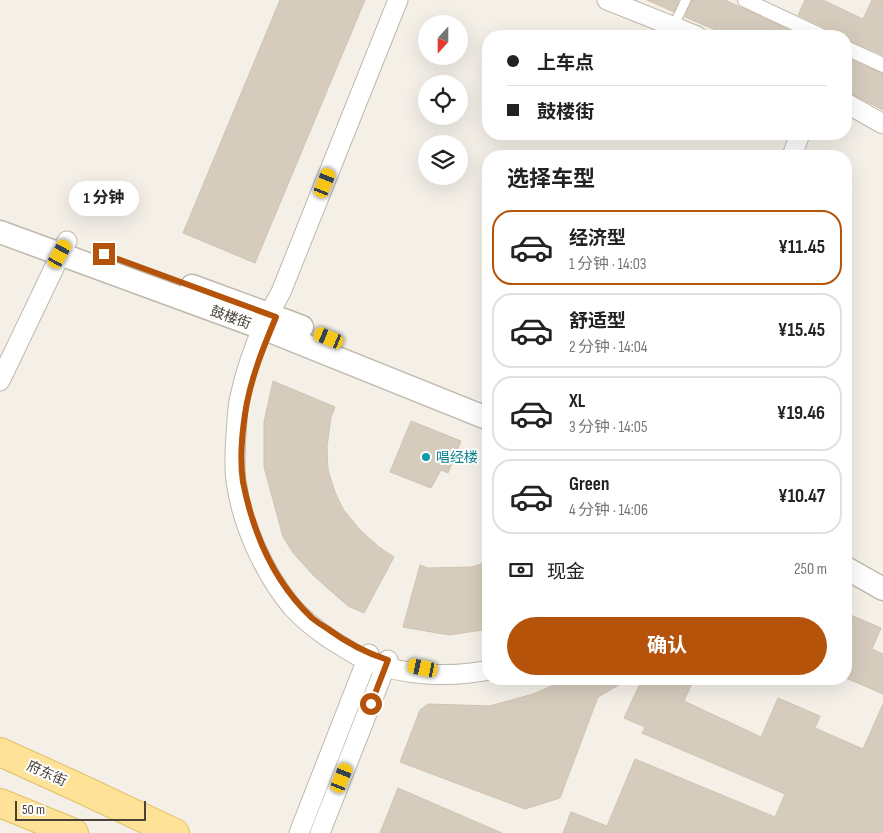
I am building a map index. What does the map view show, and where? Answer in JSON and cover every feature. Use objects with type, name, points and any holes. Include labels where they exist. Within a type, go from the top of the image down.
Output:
[{"type":"main road","name":"府东街","points":[[0,752],[175,833]]},
{"type":"main road","points":[[0,803],[74,833]]},
{"type":"street","points":[[398,0],[269,322],[247,370],[239,403],[235,446],[236,480],[245,520],[257,551],[268,571],[294,609],[320,632],[349,651],[409,672],[442,675],[482,672]]},
{"type":"street","points":[[607,0],[681,30]]},
{"type":"street","points":[[745,0],[809,30]]},
{"type":"street","points":[[852,51],[883,65]]},
{"type":"street","points":[[852,106],[883,124]]},
{"type":"street","name":"鼓楼街","points":[[0,216],[64,248]]},
{"type":"street","name":"鼓楼街","points":[[0,232],[64,248],[482,399]]},
{"type":"street","points":[[0,381],[64,248]]},
{"type":"street","name":"鼓楼街","points":[[269,322],[482,416]]},
{"type":"street","points":[[852,571],[883,589]]},
{"type":"street","points":[[852,584],[883,601]]},
{"type":"street","points":[[299,833],[368,657]]},
{"type":"street","points":[[387,664],[423,668],[460,669],[482,667]]},
{"type":"street","points":[[320,833],[387,664]]},
{"type":"lane","points":[[673,27],[686,0]]},
{"type":"building","points":[[280,0],[365,0],[255,263],[183,233]]},
{"type":"building","points":[[647,0],[679,0],[674,12]]},
{"type":"building","points":[[692,0],[725,0],[789,30],[716,30],[685,17]]},
{"type":"building","points":[[805,0],[823,0],[863,19],[872,0],[883,0],[883,55],[852,42],[852,30],[828,30],[798,15]]},
{"type":"building","points":[[852,61],[883,74],[883,110],[852,94]]},
{"type":"building","points":[[273,381],[335,407],[331,417],[327,447],[328,470],[335,492],[343,509],[360,530],[394,557],[364,613],[348,606],[314,576],[294,554],[283,537],[264,467],[264,422]]},
{"type":"building","name":"唱经楼","points":[[411,421],[461,441],[448,473],[441,470],[431,488],[390,472]]},
{"type":"building","points":[[482,563],[482,630],[449,635],[403,627],[420,565],[428,568],[472,567]]},
{"type":"building","points":[[852,616],[881,628],[872,649],[883,654],[883,694],[852,681]]},
{"type":"building","points":[[553,685],[619,685],[598,697],[560,798],[525,809],[400,762],[420,710],[428,704],[490,706],[533,694]]},
{"type":"building","points":[[639,685],[691,685],[684,701],[761,737],[778,698],[820,716],[815,728],[863,749],[883,704],[883,833],[563,833],[571,812],[607,826],[635,759],[775,817],[785,794],[642,733],[645,727],[624,718]]},
{"type":"building","points":[[398,788],[502,833],[380,833]]},
{"type":"place","name":"唱经楼","points":[[426,457]]},
{"type":"route","points":[[104,254],[276,317],[250,385],[244,415],[242,447],[243,480],[253,522],[262,546],[280,579],[291,595],[314,620],[345,642],[369,654],[388,660],[371,704]]}]
